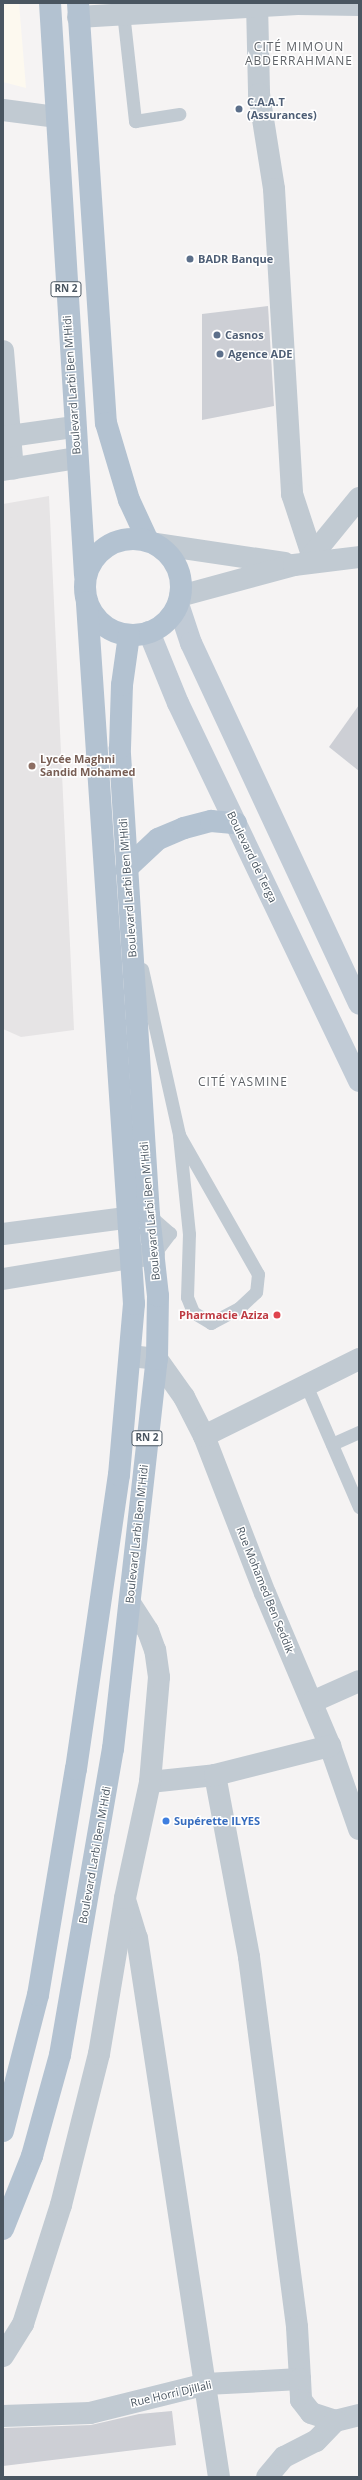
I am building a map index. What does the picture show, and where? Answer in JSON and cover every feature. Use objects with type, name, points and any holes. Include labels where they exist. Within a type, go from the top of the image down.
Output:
[{"type":"main road","name":"Boulevard Larbi Ben M'Hidi","points":[[50,3],[74,427],[85,575]]},
{"type":"main road","name":"RN 2","points":[[78,10],[106,423],[128,500],[152,542]]},
{"type":"main road","points":[[74,427],[106,423]]},
{"type":"main road","points":[[179,600],[171,616],[139,634],[103,625],[87,603],[85,575],[102,549],[125,540],[152,542],[176,566],[179,600],[191,643],[359,1004]]},
{"type":"main road","name":"Boulevard Larbi Ben M'Hidi","points":[[3,2131],[38,1995],[72,1792],[119,1476],[134,1304],[129,1259],[87,603]]},
{"type":"main road","name":"Boulevard Larbi Ben M'Hidi","points":[[3,2229],[32,2156],[60,2055],[114,1749],[157,1359],[158,1296],[149,1215],[126,869],[120,748],[122,685],[139,634]]},
{"type":"main road","name":"Boulevard de Terga","points":[[139,634],[236,823],[357,1072]]},
{"type":"main road","points":[[126,869],[158,839],[184,828],[211,821],[236,823]]},
{"type":"street","points":[[257,5],[259,94],[274,189],[292,494],[304,561]]},
{"type":"street","points":[[78,10],[257,5],[359,5]]},
{"type":"street","points":[[3,110],[56,117]]},
{"type":"street","points":[[3,351],[8,469],[76,458]]},
{"type":"street","points":[[6,436],[74,427]]},
{"type":"street","points":[[179,600],[304,561],[359,498]]},
{"type":"street","points":[[152,542],[304,561],[359,557]]},
{"type":"street","points":[[3,1234],[149,1215]]},
{"type":"street","points":[[3,1279],[154,1254]]},
{"type":"street","points":[[130,1356],[157,1359]]},
{"type":"street","name":"Rue Mohamed Ben Seddik","points":[[157,1359],[184,1397],[204,1436],[264,1593],[355,1800],[359,1829]]},
{"type":"street","points":[[204,1436],[307,1387],[359,1359]]},
{"type":"street","points":[[3,2356],[23,2324],[61,2205],[99,2054],[125,1898],[150,1782],[159,1677],[150,1638],[130,1603]]},
{"type":"street","points":[[312,1702],[359,1681]]},
{"type":"street","points":[[150,1782],[215,1775],[330,1746]]},
{"type":"street","points":[[215,1775],[249,1957],[297,2327],[301,2400],[306,2408],[321,2418],[335,2421],[359,2415]]},
{"type":"street","points":[[125,1898],[137,1938],[206,2384],[218,2475]]},
{"type":"street","name":"Rue Horri Djillali","points":[[3,2416],[90,2413],[206,2384],[300,2379]]},
{"type":"street","points":[[267,2477],[284,2457],[316,2441],[335,2421]]},
{"type":"lane","points":[[122,8],[135,121],[180,114]]},
{"type":"lane","points":[[130,913],[179,1135],[189,1234],[188,1297],[193,1312],[211,1323],[239,1308],[256,1292],[258,1274],[179,1135]]},
{"type":"lane","points":[[149,1215],[170,1233],[189,1234]]},
{"type":"lane","points":[[154,1254],[170,1233]]},
{"type":"lane","points":[[307,1387],[359,1507]]},
{"type":"lane","points":[[332,1444],[359,1432]]},
{"type":"shaded area","points":[[3,3],[19,3],[26,88],[3,82]]},
{"type":"shaded area","name":"Lycée Maghni Sandid Mohamed","points":[[49,496],[74,1030],[21,1037],[3,1029],[3,504]]},
{"type":"building","points":[[268,306],[274,406],[202,420],[202,314]]},
{"type":"building","points":[[359,705],[359,771],[329,747]]},
{"type":"building","points":[[172,2411],[176,2445],[3,2466],[3,2428],[91,2425],[139,2414]]},
{"type":"place","name":"C.A.A.T (Assurances)","points":[[239,109]]},
{"type":"place","name":"BADR Banque","points":[[190,259]]},
{"type":"place","name":"Casnos","points":[[217,335]]},
{"type":"place","name":"Agence ADE","points":[[220,354]]},
{"type":"place","name":"Lycée Maghni Sandid Mohamed","points":[[32,766]]},
{"type":"place","name":"Pharmacie Aziza","points":[[277,1315]]},
{"type":"place","name":"Supérette ILYES","points":[[166,1821]]},
{"type":"district","name":"CITÉ MIMOUN ABDERRAHMANE","points":[[299,54]]},
{"type":"district","name":"CITÉ YASMINE","points":[[243,1082]]}]
